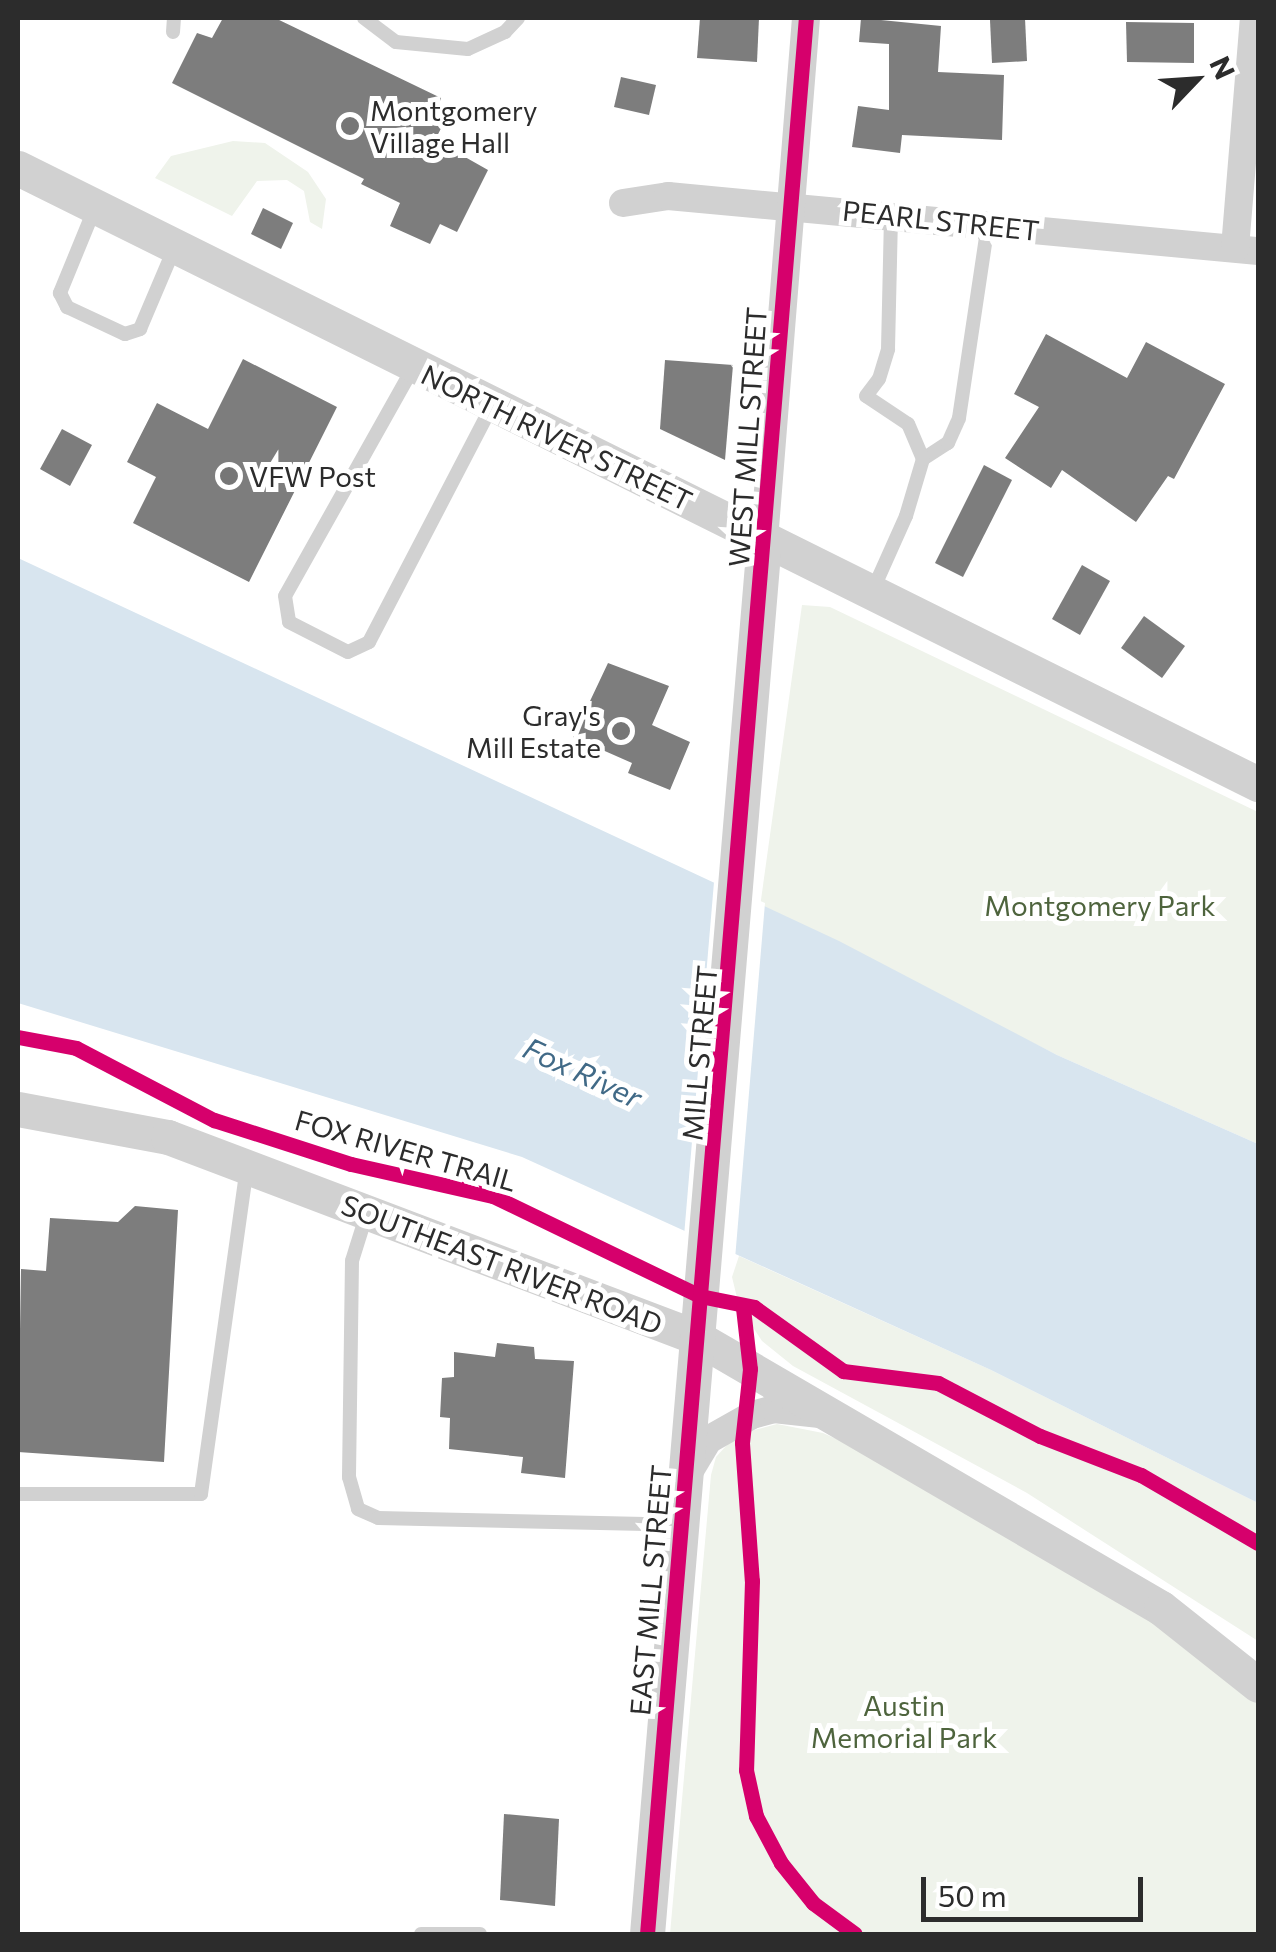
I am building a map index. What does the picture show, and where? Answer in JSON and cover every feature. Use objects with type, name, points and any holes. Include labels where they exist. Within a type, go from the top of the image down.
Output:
[{"type":"street","name":"WEST MILL STREET","points":[[740,860],[806,18]]},
{"type":"street","points":[[1247,250],[1254,18]]},
{"type":"street","name":"NORTH RIVER STREET","points":[[18,168],[94,210],[1258,784]]},
{"type":"street","name":"PEARL STREET","points":[[623,203],[668,196],[790,205],[1247,250]]},
{"type":"street","name":"MILL STREET","points":[[708,1251],[740,860]]},
{"type":"street","name":"SOUTHEAST RIVER ROAD","points":[[18,1108],[168,1137],[696,1337],[1161,1608],[1258,1685]]},
{"type":"street","name":"EAST MILL STREET","points":[[646,1934],[696,1337],[708,1251]]},
{"type":"street","points":[[684,1483],[708,1440],[752,1415],[774,1410],[832,1417]]},
{"type":"lane","points":[[364,18],[396,42],[468,49],[505,32],[518,18]]},
{"type":"lane","points":[[94,210],[60,293],[66,307],[125,334],[140,328],[174,249]]},
{"type":"lane","points":[[872,593],[906,516],[923,459],[908,424],[866,396],[880,379],[888,349],[890,215]]},
{"type":"lane","points":[[923,459],[948,443],[959,418],[988,224]]},
{"type":"lane","points":[[414,367],[285,596],[289,622],[333,645],[358,652],[369,642],[492,406]]},
{"type":"lane","points":[[18,1494],[201,1494],[247,1167]]},
{"type":"lane","points":[[368,1213],[352,1261],[349,1477],[358,1508],[378,1518],[680,1525]]},
{"type":"lane","points":[[421,1934],[480,1934]]},
{"type":"green space","points":[[233,141],[265,143],[308,172],[326,199],[322,229],[310,222],[304,191],[287,180],[257,181],[232,216],[155,178],[171,156]]},
{"type":"green space","name":"Montgomery Park","points":[[802,605],[830,607],[1258,812],[1258,1144],[1057,1055],[760,907]]},
{"type":"green space","points":[[739,1256],[991,1370],[1258,1503],[1258,1641],[1027,1493],[793,1366],[762,1341],[739,1306],[732,1277]]},
{"type":"green space","name":"Austin Memorial Park","points":[[777,1424],[823,1433],[879,1458],[1154,1620],[1258,1696],[1258,1934],[670,1934],[711,1475],[716,1457],[736,1435]]},
{"type":"water","name":"Fox River","points":[[18,558],[839,941],[1057,1055],[1258,1144],[1258,1503],[991,1370],[522,1157],[18,1003]]},
{"type":"pier","points":[[714,882],[765,903],[735,1259],[684,1236]]},
{"type":"building","name":"Montgomery Village Hall","points":[[223,18],[275,18],[441,98],[438,107],[449,113],[435,140],[488,170],[457,232],[440,224],[430,244],[390,226],[400,203],[361,184],[364,179],[172,83],[197,33],[212,38]]},
{"type":"building","points":[[700,18],[759,18],[757,62],[697,58]]},
{"type":"building","points":[[861,18],[941,26],[938,72],[1004,75],[1002,140],[902,135],[900,153],[852,147],[858,106],[889,110],[889,44],[859,42]]},
{"type":"building","points":[[1025,18],[1027,61],[992,63],[990,20]]},
{"type":"building","points":[[1126,22],[1194,23],[1194,63],[1127,62]]},
{"type":"building","points":[[621,77],[656,85],[649,115],[614,107]]},
{"type":"building","points":[[263,208],[293,223],[281,249],[251,234]]},
{"type":"building","points":[[1046,334],[1127,378],[1146,342],[1225,384],[1174,479],[1168,476],[1136,522],[1062,470],[1051,488],[1005,458],[1039,407],[1014,394]]},
{"type":"building","name":"VFW Post","points":[[243,359],[337,407],[249,582],[133,523],[156,477],[127,462],[157,403],[208,429]]},
{"type":"building","points":[[665,360],[733,365],[725,460],[660,429]]},
{"type":"building","points":[[62,429],[92,445],[70,486],[40,469]]},
{"type":"building","points":[[984,465],[1012,480],[963,577],[935,563]]},
{"type":"building","points":[[1082,565],[1110,581],[1080,635],[1052,619]]},
{"type":"building","points":[[1144,616],[1185,646],[1162,678],[1121,648]]},
{"type":"building","name":"Gray's Mill Estate","points":[[608,663],[669,686],[652,725],[690,742],[670,790],[628,773],[632,763],[573,737]]},
{"type":"building","points":[[135,1206],[178,1210],[164,1462],[18,1452],[21,1269],[46,1271],[50,1218],[118,1222]]},
{"type":"building","points":[[497,1343],[534,1347],[535,1359],[574,1361],[565,1478],[521,1473],[523,1457],[449,1449],[450,1418],[440,1417],[442,1378],[454,1377],[454,1352],[495,1357]]},
{"type":"building","points":[[504,1814],[559,1819],[555,1906],[500,1900]]},
{"type":"cycle path","points":[[647,1934],[806,18]]},
{"type":"cycle path","name":"FOX RIVER TRAIL","points":[[18,1037],[76,1048],[214,1120],[351,1164],[493,1196],[700,1296],[754,1307],[843,1371],[938,1383],[1040,1436],[1141,1475],[1258,1543]]},
{"type":"cycle path","points":[[743,1308],[750,1369],[742,1443],[752,1581],[746,1770],[756,1816],[781,1863],[813,1903],[855,1934]]},
{"type":"place","name":"Montgomery Village Hall","points":[[350,126]]},
{"type":"place","name":"VFW Post","points":[[229,476]]},
{"type":"place","name":"Gray's Mill Estate","points":[[621,731]]}]
